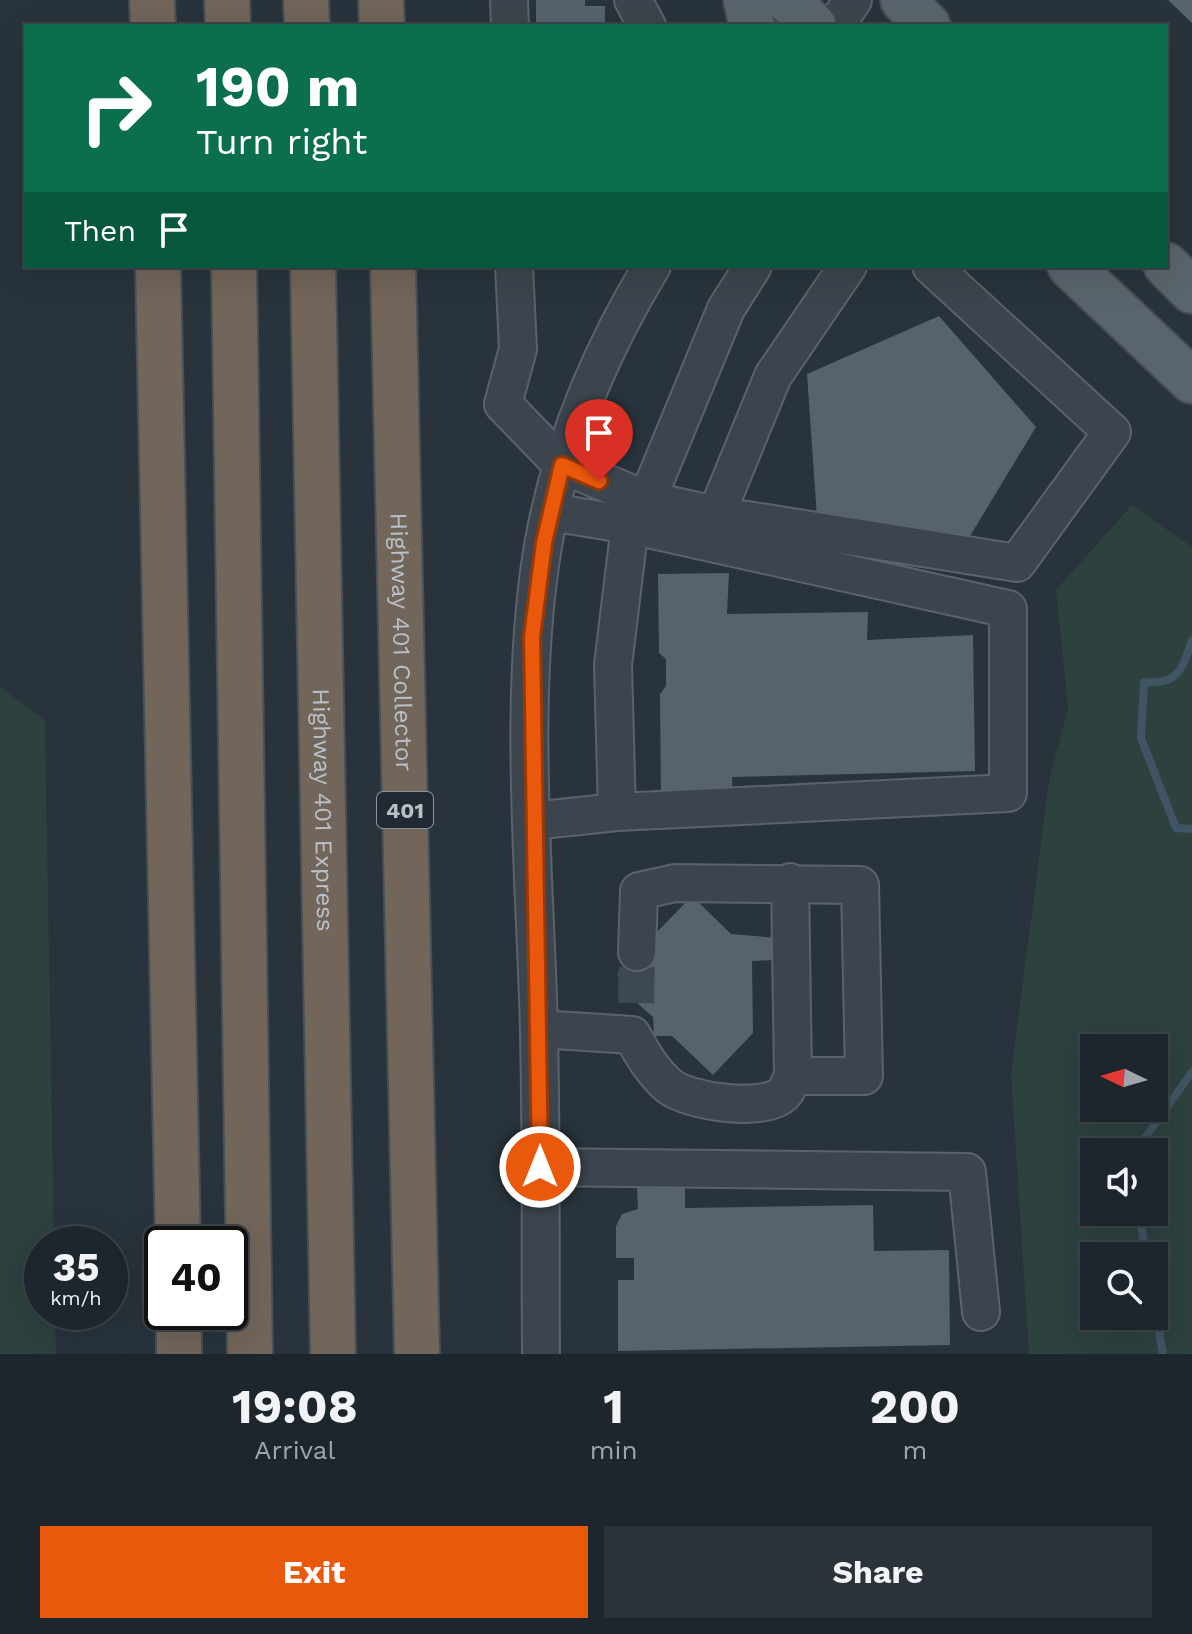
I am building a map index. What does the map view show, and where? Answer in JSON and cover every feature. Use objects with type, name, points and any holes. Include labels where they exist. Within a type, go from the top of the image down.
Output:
[{"type":"highway","points":[[152,0],[153,24]]},
{"type":"highway","points":[[227,0],[228,24]]},
{"type":"highway","points":[[306,0],[307,24]]},
{"type":"highway","points":[[381,0],[382,24]]},
{"type":"highway","points":[[158,268],[178,1226]]},
{"type":"highway","points":[[234,268],[250,1354]]},
{"type":"highway","name":"Highway 401 Express","points":[[313,268],[333,1354]]},
{"type":"highway","name":"Highway 401 Collector","points":[[393,268],[417,1354]]},
{"type":"highway","points":[[179,1330],[179,1354]]},
{"type":"main road","points":[[746,0],[752,24]]},
{"type":"main road","points":[[903,0],[926,24]]},
{"type":"main road","points":[[938,0],[947,24]]},
{"type":"main road","points":[[1168,267],[1192,291]]},
{"type":"main road","points":[[1072,268],[1192,381]]},
{"type":"street","points":[[509,0],[510,24]]},
{"type":"street","points":[[633,0],[646,24]]},
{"type":"street","points":[[807,15],[853,0]]},
{"type":"street","points":[[514,268],[518,349],[503,404],[562,465],[639,513],[1008,609],[1008,793],[617,812],[532,821]]},
{"type":"street","points":[[541,1354],[532,637],[550,512],[562,465],[600,363],[651,268]]},
{"type":"street","points":[[716,515],[773,376],[847,268]]},
{"type":"street","points":[[550,512],[716,515],[1017,563],[1112,432],[933,268]]},
{"type":"street","points":[[617,812],[613,665],[639,513],[743,269]]},
{"type":"street","points":[[539,1029],[634,1019],[648,1064],[672,1088],[700,1101],[762,1103],[783,1094],[793,1076],[790,882]]},
{"type":"street","points":[[637,952],[639,891],[675,883],[860,885],[864,1076],[793,1076]]},
{"type":"street","points":[[540,1167],[967,1172],[981,1312]]},
{"type":"green space","points":[[1132,505],[1192,547],[1192,1354],[1029,1354],[1011,1074],[1049,781],[1068,707],[1056,590]]},
{"type":"green space","points":[[0,687],[45,720],[54,1226],[24,1226],[24,1330],[55,1330],[56,1354],[0,1354]]},
{"type":"building","points":[[536,0],[585,0],[585,6],[605,6],[605,24],[536,24]]},
{"type":"building","points":[[1168,0],[1192,0],[1192,23]]},
{"type":"building","points":[[939,316],[1036,427],[961,551],[817,518],[807,374]]},
{"type":"building","points":[[729,573],[727,614],[868,612],[867,640],[973,635],[975,771],[732,777],[733,796],[661,799],[660,694],[666,686],[666,659],[659,653],[658,574]]},
{"type":"building","points":[[692,896],[731,934],[777,938],[778,960],[752,961],[753,1033],[713,1075],[672,1036],[654,1036],[653,1017],[620,988],[618,972]]},
{"type":"building","points":[[637,1188],[685,1188],[685,1208],[873,1205],[874,1251],[949,1250],[950,1345],[618,1351],[618,1280],[634,1280],[634,1258],[616,1258],[616,1226],[622,1214],[638,1209]]},
{"type":"waterway","points":[[1192,640],[1182,667],[1172,678],[1144,682],[1141,738],[1176,828],[1192,829]]},
{"type":"waterway","points":[[1145,1138],[1192,1072]]},
{"type":"waterway","points":[[1141,1226],[1144,1242]]},
{"type":"waterway","points":[[1159,1330],[1163,1354]]},
{"type":"tunnel","points":[[636,1003],[637,952]]},
{"type":"route","points":[[540,1167],[532,821],[532,637],[544,543],[562,465],[599,481]]}]
